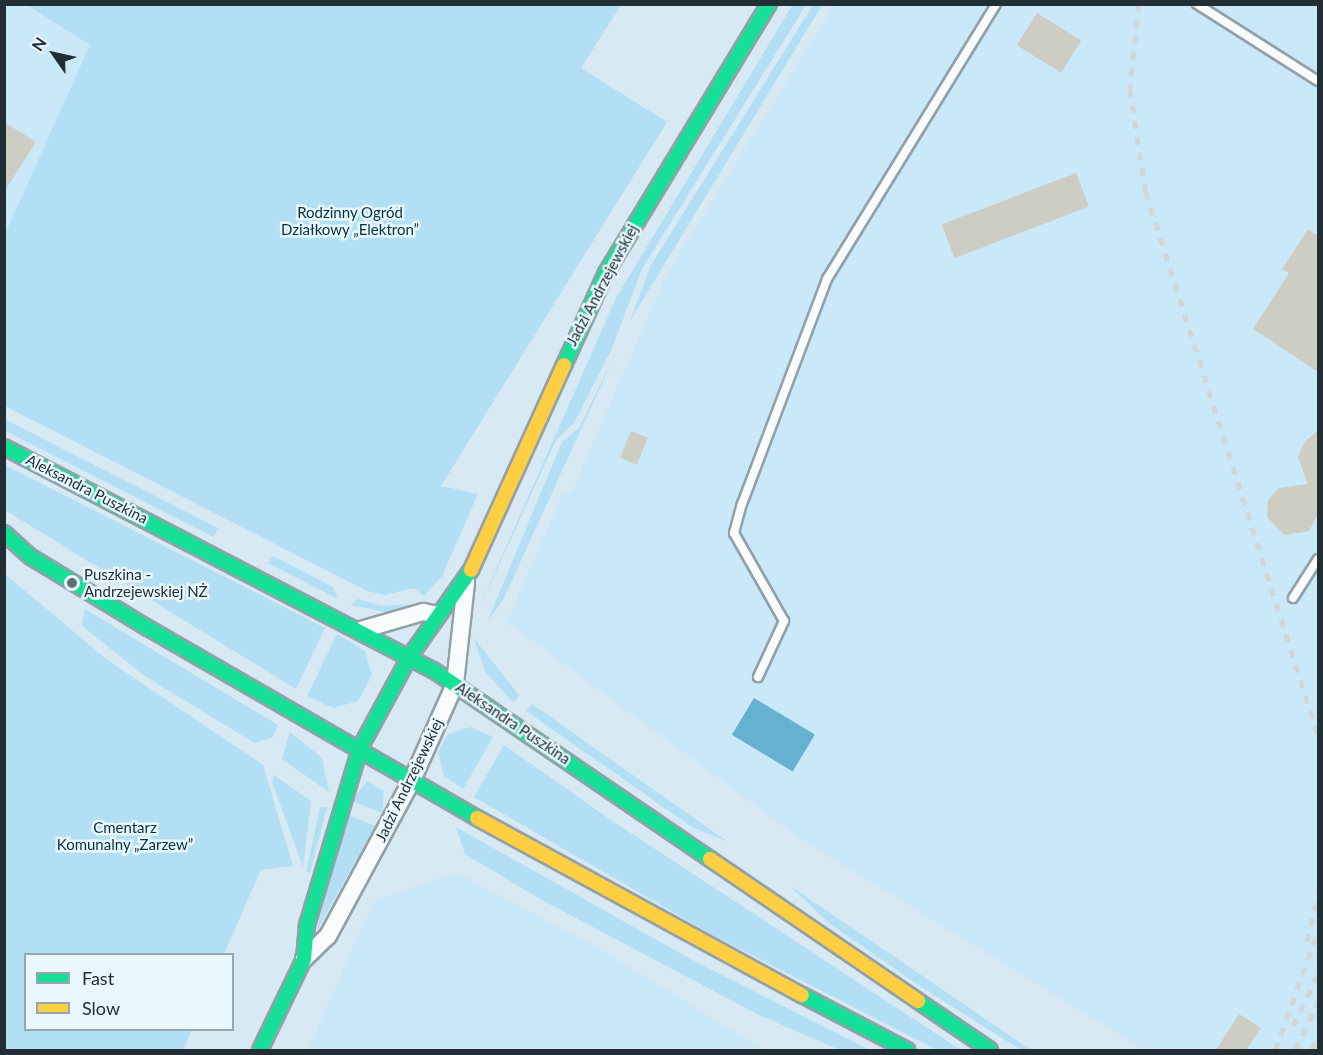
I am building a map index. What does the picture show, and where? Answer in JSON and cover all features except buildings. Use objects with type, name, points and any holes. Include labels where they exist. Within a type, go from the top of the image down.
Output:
[{"type":"main road","name":"Jadzi Andrzejewskiej","points":[[260,1050],[304,959],[307,925],[360,748],[411,656],[438,615],[466,581],[606,273],[769,4]]},
{"type":"main road","name":"Aleksandra Puszkina","points":[[4,447],[411,656],[990,1050]]},
{"type":"main road","points":[[4,533],[72,583],[695,942],[907,1050]]},
{"type":"street","name":"Jadzi Andrzejewskiej","points":[[304,959],[328,936],[414,778],[455,684],[466,581]]},
{"type":"street","points":[[361,630],[423,612],[438,615]]},
{"type":"lane","points":[[758,677],[784,621],[734,533],[742,504],[826,279],[996,4]]},
{"type":"lane","points":[[1197,4],[1318,81]]},
{"type":"lane","points":[[1293,598],[1318,559]]},
{"type":"shaded area","points":[[5,5],[27,5],[91,45],[5,234]]},
{"type":"shaded area","points":[[835,5],[1318,5],[1318,1050],[1145,1050],[800,838],[507,622],[563,494],[572,492],[666,276]]},
{"type":"shaded area","points":[[754,698],[815,735],[793,771],[732,735]]},
{"type":"shaded area","points":[[457,873],[602,950],[763,1050],[308,1050],[374,901]]},
{"type":"green space","points":[[793,4],[806,5],[642,269],[612,348],[574,423],[556,440],[472,624],[616,298]]},
{"type":"green space","name":"Rodzinny Ogród Działkowy „Elektron”","points":[[27,5],[621,5],[581,68],[667,122],[441,486],[478,494],[442,576],[424,596],[414,588],[385,595],[367,591],[5,406],[5,234],[90,45]]},
{"type":"green space","points":[[813,5],[822,5],[630,321],[651,265]]},
{"type":"green space","points":[[615,355],[503,600],[488,620],[562,442],[579,428]]},
{"type":"green space","points":[[4,419],[218,528],[213,537],[4,430]]},
{"type":"green space","points":[[5,465],[325,628],[296,689],[5,510]]},
{"type":"green space","points":[[273,556],[333,587],[338,599],[268,563]]},
{"type":"green space","name":"Cmentarz Komunalny „Zarzew”","points":[[5,574],[106,659],[263,765],[293,866],[261,870],[224,953],[24,953],[24,1031],[192,1031],[183,1050],[5,1050]]},
{"type":"green space","points":[[358,599],[381,606],[415,604],[386,612],[351,605]]},
{"type":"green space","points":[[85,609],[278,725],[273,737],[255,743],[146,677],[82,626]]},
{"type":"green space","points":[[337,634],[365,651],[372,675],[358,701],[333,708],[307,696]]},
{"type":"green space","points":[[473,637],[519,695],[514,703],[486,673]]},
{"type":"green space","points":[[532,704],[728,842],[692,827],[526,711]]},
{"type":"green space","points":[[470,727],[493,737],[463,789],[444,776],[438,752],[448,734]]},
{"type":"green space","points":[[290,732],[322,758],[329,792],[282,759]]},
{"type":"green space","points":[[504,745],[611,820],[961,1050],[937,1050],[711,934],[474,797]]},
{"type":"green space","points":[[274,775],[311,801],[303,867],[272,782]]},
{"type":"green space","points":[[367,781],[384,791],[382,813],[352,801]]},
{"type":"green space","points":[[320,807],[327,807],[310,873],[306,872]]},
{"type":"green space","points":[[348,815],[375,826],[317,930],[317,929]]},
{"type":"green space","points":[[456,827],[696,962],[870,1050],[840,1050],[759,1015],[540,899],[465,854]]},
{"type":"green space","points":[[792,888],[1031,1050],[1021,1050],[923,988],[830,924]]},
{"type":"railway","points":[[1139,4],[1130,89],[1146,192],[1318,735]]},
{"type":"railway","points":[[1307,942],[1318,892]]},
{"type":"railway","points":[[1275,1050],[1318,931]]},
{"type":"railway","points":[[1293,1026],[1318,973]]},
{"type":"railway","points":[[1295,1050],[1318,1003]]},
{"type":"railway","points":[[1311,1050],[1318,1038]]},
{"type":"traffic: fast","points":[[564,365],[606,273],[769,4]]},
{"type":"traffic: fast","points":[[4,447],[433,670],[710,859]]},
{"type":"traffic: fast","points":[[4,533],[31,557],[148,628],[477,818]]},
{"type":"traffic: fast","points":[[260,1050],[304,959],[307,925],[360,748],[410,656],[471,570]]},
{"type":"traffic: fast","points":[[802,995],[907,1050]]},
{"type":"traffic: fast","points":[[918,1001],[990,1050]]},
{"type":"traffic: slow","points":[[471,570],[564,365]]},
{"type":"traffic: slow","points":[[477,818],[802,995]]},
{"type":"traffic: slow","points":[[710,859],[918,1001]]},
{"type":"place","name":"Puszkina - Andrzejewskiej NŻ","points":[[72,583]]}]
